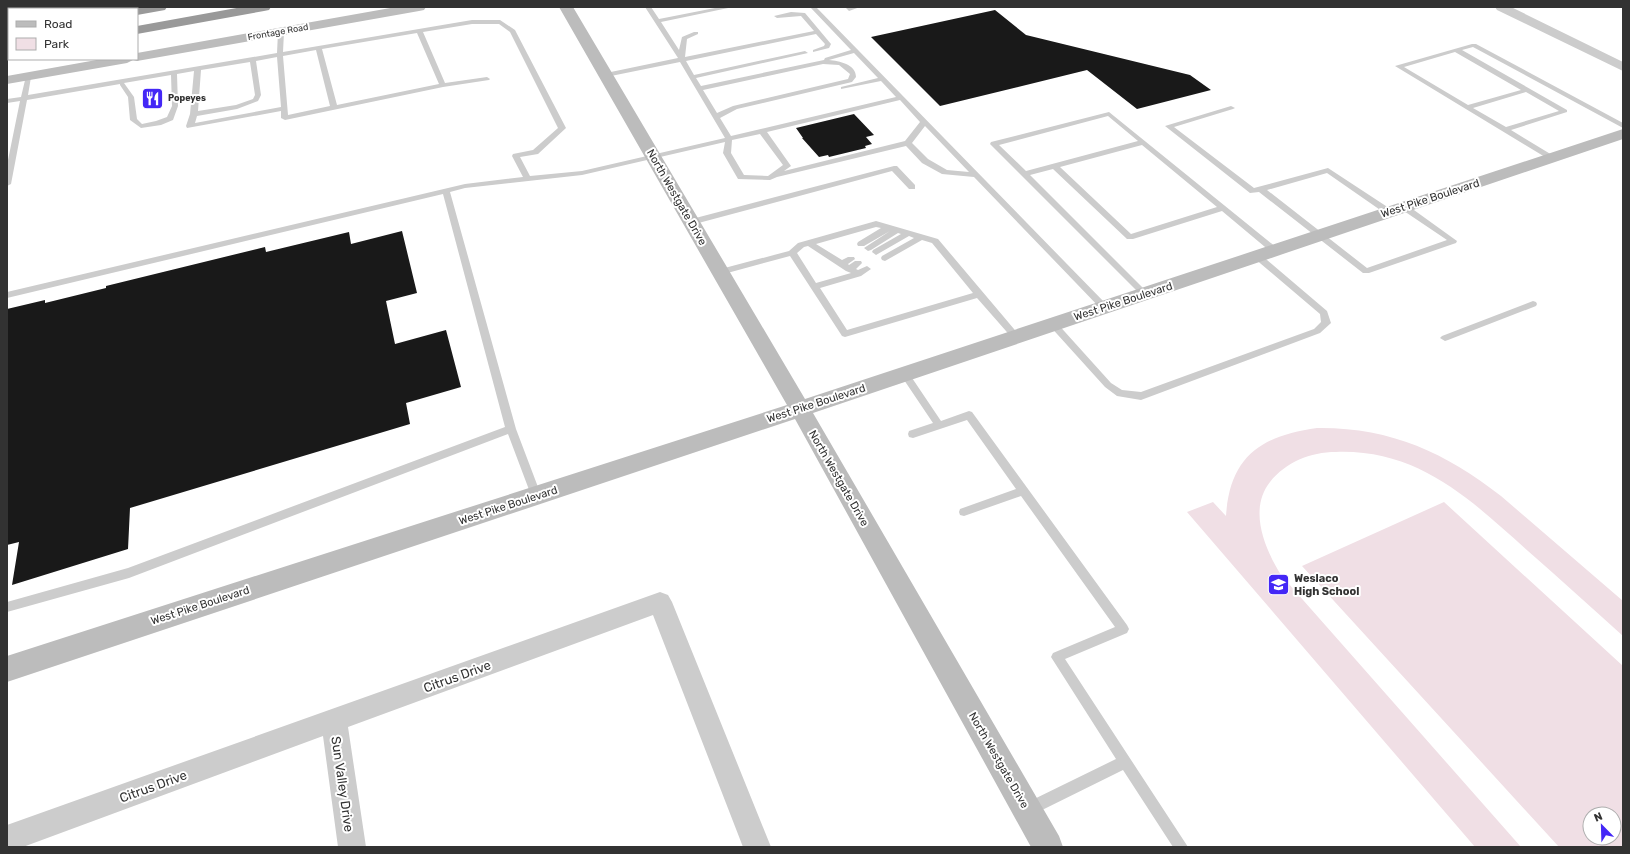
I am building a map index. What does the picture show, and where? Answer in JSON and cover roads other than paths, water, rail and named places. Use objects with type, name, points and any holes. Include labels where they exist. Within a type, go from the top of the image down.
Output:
[{"type":"highway","points":[[138,11],[160,7]]},
{"type":"highway","points":[[138,30],[264,7]]},
{"type":"street","points":[[7,8],[12,7]]},
{"type":"street","name":"Frontage Road","points":[[138,57],[416,7]]},
{"type":"street","name":"North Westgate Drive","points":[[566,7],[800,409],[1048,847]]},
{"type":"street","points":[[1501,7],[1623,67]]},
{"type":"street","points":[[7,80],[122,60]]},
{"type":"street","name":"West Pike Boulevard","points":[[7,669],[800,409],[1623,134]]},
{"type":"street","name":"Citrus Drive","points":[[7,839],[660,602],[756,847]]},
{"type":"street","name":"Sun Valley Drive","points":[[334,720],[352,847]]},
{"type":"lane","points":[[648,7],[682,60],[729,139],[727,153],[741,178],[770,178],[908,143],[924,122]]},
{"type":"lane","points":[[657,21],[670,12],[695,7]]},
{"type":"lane","points":[[657,21],[730,7]]},
{"type":"lane","points":[[813,7],[1104,307]]},
{"type":"lane","points":[[848,7],[849,9],[857,7]]},
{"type":"lane","points":[[777,16],[803,14],[828,44],[827,48],[815,51]]},
{"type":"lane","points":[[7,101],[123,83],[472,22],[500,22],[513,31],[562,128],[535,152],[516,156],[528,179]]},
{"type":"lane","points":[[419,31],[443,85]]},
{"type":"lane","points":[[281,32],[280,55],[285,118],[443,85],[487,79]]},
{"type":"lane","points":[[606,75],[818,32]]},
{"type":"lane","points":[[682,60],[682,45],[684,38],[696,33]]},
{"type":"lane","points":[[1553,158],[1398,66],[1474,45],[1623,126]]},
{"type":"lane","points":[[319,49],[334,108]]},
{"type":"lane","points":[[1456,50],[1565,111],[1506,130]]},
{"type":"lane","points":[[822,62],[831,57],[856,51]]},
{"type":"lane","points":[[692,77],[805,53]]},
{"type":"lane","points":[[194,114],[237,106],[256,100],[258,95],[253,60]]},
{"type":"lane","points":[[699,88],[822,62],[840,62],[853,72],[853,77],[850,81],[735,107],[716,117]]},
{"type":"lane","points":[[198,69],[194,114],[190,126],[284,108]]},
{"type":"lane","points":[[123,83],[131,97],[134,120],[141,126],[158,123],[170,118],[175,106],[174,73]]},
{"type":"lane","points":[[7,184],[28,77]]},
{"type":"lane","points":[[716,117],[882,79]]},
{"type":"lane","points":[[1468,107],[1528,90]]},
{"type":"lane","points":[[1549,102],[1568,96]]},
{"type":"lane","points":[[7,295],[466,186],[582,173],[901,98]]},
{"type":"lane","points":[[1231,108],[1170,126],[1253,192],[1261,189],[1328,170],[1453,241],[1366,271],[1261,189]]},
{"type":"lane","points":[[1053,324],[1108,385],[1120,393],[1141,396],[1317,331],[1326,323],[1324,313],[1223,208],[1109,114],[994,144],[1145,294]]},
{"type":"lane","points":[[762,131],[787,166],[770,178]]},
{"type":"lane","points":[[1024,174],[1143,142]]},
{"type":"lane","points":[[908,143],[925,161],[945,172],[975,174]]},
{"type":"lane","points":[[1055,166],[1130,237],[1223,208]]},
{"type":"lane","points":[[691,222],[894,168],[912,188]]},
{"type":"lane","points":[[446,191],[511,429],[536,495]]},
{"type":"lane","points":[[720,272],[792,253],[801,245],[876,224],[935,241],[1016,337]]},
{"type":"lane","points":[[853,238],[876,224]]},
{"type":"lane","points":[[865,246],[892,229]]},
{"type":"lane","points":[[876,252],[908,233]]},
{"type":"lane","points":[[886,258],[922,237]]},
{"type":"lane","points":[[809,243],[831,252],[842,264],[858,274]]},
{"type":"lane","points":[[792,253],[845,334],[979,294]]},
{"type":"lane","points":[[842,264],[851,259],[842,264]]},
{"type":"lane","points":[[814,287],[858,274],[867,269]]},
{"type":"lane","points":[[1445,338],[1533,304]]},
{"type":"lane","points":[[905,374],[939,425]]},
{"type":"lane","points":[[913,434],[969,415],[1123,629],[1058,657],[1181,847]]},
{"type":"lane","points":[[7,607],[130,572],[511,429]]},
{"type":"lane","points":[[964,512],[1023,491]]},
{"type":"lane","points":[[1027,809],[1125,762]]},
{"type":"place","name":"Popeyes","points":[[153,98]]},
{"type":"place","name":"Weslaco High School","points":[[1279,584]]}]
